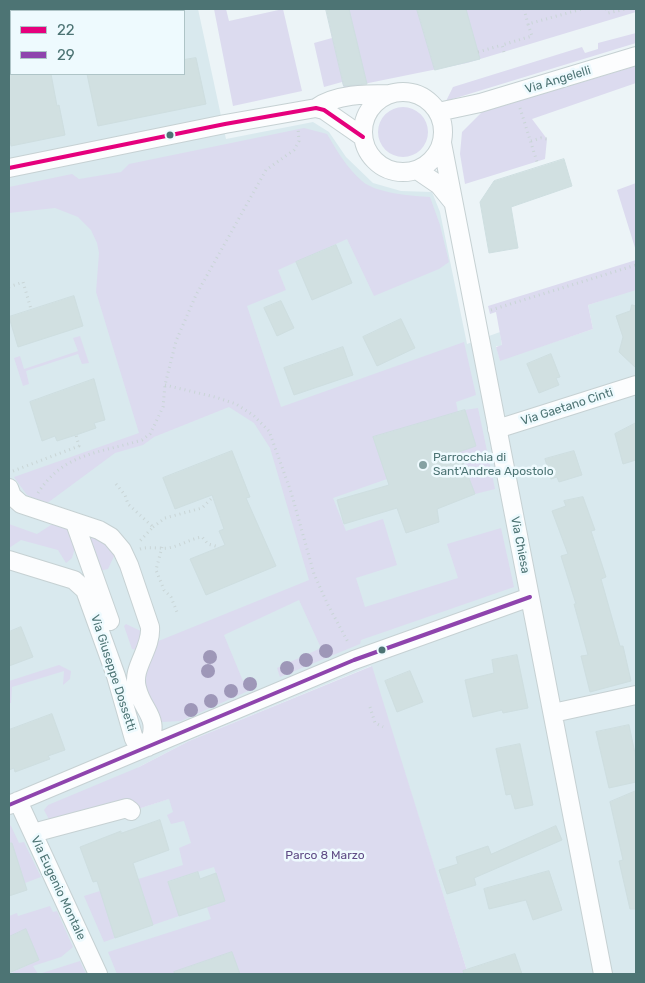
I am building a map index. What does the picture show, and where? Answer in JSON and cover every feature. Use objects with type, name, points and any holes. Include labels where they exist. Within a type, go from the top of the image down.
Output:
[{"type":"street","name":"Via Angelelli","points":[[438,112],[480,103],[636,56]]},
{"type":"street","points":[[316,108],[324,102],[362,94],[408,92],[427,100],[438,112],[442,136],[437,154],[428,164],[417,170],[406,172],[394,171],[382,166],[373,159],[366,149],[363,137],[364,124],[369,111],[377,101],[389,94]]},
{"type":"street","name":"Via Angelelli","points":[[442,136],[480,103]]},
{"type":"street","points":[[9,168],[225,124],[316,108],[324,110],[363,137]]},
{"type":"street","name":"Via Chiesa","points":[[442,136],[603,974]]},
{"type":"street","name":"Via Chiesa","points":[[417,170],[439,185],[454,205]]},
{"type":"street","name":"Via Gaetano Cinti","points":[[497,429],[636,385]]},
{"type":"street","name":"Via Giuseppe Dossetti","points":[[10,494],[21,504],[30,508],[99,530],[110,537],[122,550],[150,627],[151,637],[136,673],[136,687]]},
{"type":"street","name":"Via Giuseppe Dossetti","points":[[9,560],[59,574],[74,580],[85,590],[116,676],[134,739],[148,746],[153,734],[152,722],[126,667],[75,522]]},
{"type":"street","points":[[59,574],[78,562],[81,553],[81,540]]},
{"type":"street","name":"Via Eugenio Montale","points":[[98,974],[34,833],[14,803],[362,657],[530,597]]},
{"type":"street","points":[[553,713],[636,694]]},
{"type":"street","points":[[34,833],[127,808],[131,811]]},
{"type":"path","points":[[478,52],[532,36],[524,9]]},
{"type":"path","points":[[528,24],[582,9]]},
{"type":"path","points":[[606,9],[608,13],[626,9]]},
{"type":"path","points":[[502,45],[504,52]]},
{"type":"path","points":[[518,104],[538,162]]},
{"type":"path","points":[[34,499],[49,478],[71,461],[142,440],[150,434],[163,408],[165,385],[176,341],[204,278],[222,245],[238,222],[266,170],[294,150],[299,141],[298,124]]},
{"type":"path","points":[[531,141],[541,138],[548,139]]},
{"type":"path","points":[[485,312],[636,265]]},
{"type":"path","points":[[9,287],[23,282],[31,309]]},
{"type":"path","points":[[165,385],[236,404],[253,415],[269,431],[291,492],[314,574],[349,646]]},
{"type":"path","points":[[16,469],[79,446],[76,436]]},
{"type":"path","points":[[116,484],[125,495],[128,504],[153,527]]},
{"type":"path","points":[[138,543],[153,527],[165,518],[202,508],[211,499]]},
{"type":"path","points":[[141,548],[168,548],[192,538],[202,537],[208,544],[219,547]]},
{"type":"path","points":[[162,548],[156,570],[164,590],[171,597],[177,612]]},
{"type":"path","points":[[370,707],[375,723],[383,727]]},
{"type":"shaded area","points":[[9,9],[198,9],[226,139],[313,122],[329,132],[346,157],[373,183],[401,191],[432,192],[440,212],[467,344],[500,332],[502,346],[496,346],[500,360],[593,329],[588,305],[636,289],[636,974],[468,974],[371,666],[189,741],[139,767],[57,835],[199,789],[255,974],[9,974]]},
{"type":"green space","points":[[214,9],[226,9],[229,21],[283,9],[302,91],[233,106]]},
{"type":"green space","points":[[326,9],[636,9],[636,12],[467,63],[344,88],[342,82],[324,87],[314,43],[332,38]]},
{"type":"green space","points":[[636,33],[636,43],[446,101],[453,87],[582,47],[585,53],[598,49],[598,43]]},
{"type":"green space","points":[[636,66],[636,83],[532,119],[547,139],[545,159],[465,184],[460,154],[462,132],[482,112]]},
{"type":"green space","points":[[398,107],[408,107],[421,114],[428,127],[428,137],[421,150],[408,157],[398,157],[389,153],[382,146],[378,137],[378,127],[382,118],[389,111]]},
{"type":"green space","points":[[304,128],[327,134],[347,165],[368,185],[394,193],[430,197],[440,225],[449,262],[439,269],[374,296],[347,239],[278,270],[286,290],[247,306],[281,407],[464,342],[476,395],[456,402],[458,412],[373,437],[387,479],[333,498],[346,531],[383,519],[397,565],[356,578],[365,607],[458,578],[447,544],[501,528],[514,587],[361,640],[360,644],[280,677],[277,668],[321,648],[299,600],[224,635],[243,681],[253,678],[257,687],[181,721],[162,722],[147,698],[143,685],[145,668],[156,642],[309,580],[270,448],[254,423],[229,407],[154,437],[143,445],[115,453],[46,504],[27,495],[14,477],[139,433],[96,292],[99,253],[91,230],[78,217],[55,208],[9,213],[9,187],[72,174],[79,179],[121,172],[129,164]]},
{"type":"green space","points":[[636,183],[636,251],[617,190]]},
{"type":"green space","points":[[636,260],[636,290],[588,305],[593,329],[500,361],[496,347],[502,345],[496,312],[490,314],[488,306]]},
{"type":"green space","points":[[80,336],[89,363],[82,364],[78,354],[26,371],[29,384],[23,386],[14,358],[20,356],[24,369],[78,351],[73,338]]},
{"type":"green space","points":[[478,408],[495,489],[475,494],[459,452],[476,446],[465,410]]},
{"type":"green space","points":[[54,523],[68,528],[77,541],[72,558],[66,563],[58,550],[21,540],[9,548],[9,524],[37,534]]},
{"type":"green space","points":[[88,535],[100,538],[115,554],[108,569],[99,571]]},
{"type":"green space","points":[[126,624],[145,633],[138,650],[132,649],[124,626]]},
{"type":"green space","points":[[59,665],[71,671],[70,679],[63,685],[64,671],[12,687],[11,703],[9,703],[9,681]]},
{"type":"green space","name":"Parco 8 Marzo","points":[[372,666],[468,974],[117,974],[108,952],[211,919],[207,907],[225,901],[214,867],[168,881],[179,916],[153,925],[142,890],[104,903],[115,938],[104,942],[84,896],[183,865],[179,848],[191,843],[184,821],[171,824],[167,815],[173,812],[169,799],[57,835],[44,810],[48,805],[139,767],[189,741]]},
{"type":"green space","points":[[9,825],[19,843],[24,842],[41,877],[25,883],[16,856],[9,858]]},
{"type":"green space","points":[[50,906],[53,912],[57,911],[73,947],[61,957],[33,966],[38,974],[9,974],[39,960],[26,930],[9,937],[9,916],[17,913],[18,916]]},
{"type":"green space","points":[[80,961],[86,974],[39,974]]},
{"type":"building","points":[[326,9],[349,9],[367,84],[344,86]]},
{"type":"building","points":[[417,9],[466,9],[480,59],[435,70]]},
{"type":"building","points":[[196,58],[206,104],[98,126],[87,75],[185,75],[185,60]]},
{"type":"building","points":[[9,74],[51,75],[65,135],[11,146],[9,134]]},
{"type":"building","points":[[564,159],[572,186],[511,207],[518,248],[489,253],[480,202],[494,181]]},
{"type":"building","points":[[336,245],[352,283],[312,300],[296,262]]},
{"type":"building","points":[[74,296],[83,326],[18,347],[9,317]]},
{"type":"building","points":[[281,301],[294,328],[277,336],[264,308]]},
{"type":"building","points":[[632,305],[636,306],[636,368],[619,352],[623,337],[616,316],[630,311]]},
{"type":"building","points":[[401,319],[415,348],[377,366],[363,337]]},
{"type":"building","points":[[343,347],[353,375],[294,395],[284,368]]},
{"type":"building","points":[[551,354],[560,377],[556,378],[559,385],[539,393],[527,364]]},
{"type":"building","points":[[94,379],[105,420],[94,423],[96,428],[79,434],[57,441],[55,436],[42,441],[30,402]]},
{"type":"building","name":"Parrocchia di Sant'Andrea Apostolo","points":[[465,410],[476,446],[459,452],[475,494],[437,509],[439,522],[406,533],[397,508],[344,524],[337,500],[389,485],[373,437]]},
{"type":"building","points":[[636,423],[636,460],[623,464],[615,434]]},
{"type":"building","points":[[232,451],[250,497],[246,498],[276,566],[206,595],[190,559],[225,545],[219,531],[224,529],[212,495],[175,509],[163,478]]},
{"type":"building","points":[[574,451],[582,475],[559,482],[557,477],[551,479],[545,459]]},
{"type":"building","points":[[583,497],[595,530],[591,531],[606,577],[601,579],[620,646],[623,646],[631,681],[590,692],[581,656],[588,655],[574,604],[576,604],[561,556],[568,554],[552,511],[566,506],[564,501]]},
{"type":"building","points":[[21,627],[33,657],[9,666],[9,632]]},
{"type":"building","points":[[517,655],[528,708],[503,713],[502,710],[473,717],[465,680],[494,673],[492,660]]},
{"type":"building","points":[[410,671],[423,702],[397,712],[385,681]]},
{"type":"building","points":[[52,714],[65,750],[48,756],[50,759],[15,772],[14,768],[9,770],[9,730]]},
{"type":"building","points":[[629,725],[636,758],[636,782],[609,788],[596,732]]},
{"type":"building","points":[[520,744],[533,805],[515,809],[511,794],[506,795],[496,749]]},
{"type":"building","points":[[636,791],[636,909],[630,909],[619,861],[623,860],[610,802]]},
{"type":"building","points":[[160,820],[169,850],[133,863],[153,925],[115,938],[97,881],[93,882],[80,847],[121,831],[121,833]]},
{"type":"building","points":[[556,826],[562,840],[474,878],[476,885],[447,894],[439,870],[458,864],[456,857],[488,846],[491,854]]},
{"type":"building","points":[[9,843],[12,843],[27,890],[9,896]]},
{"type":"building","points":[[549,871],[562,910],[533,920],[526,900],[489,909],[484,889]]},
{"type":"building","points":[[198,872],[200,879],[216,873],[225,901],[179,916],[168,882]]},
{"type":"building","points":[[26,929],[39,960],[9,973],[9,937]]},
{"type":"building","points":[[232,952],[240,974],[175,974],[174,972]]},
{"type":"building","points":[[515,954],[522,974],[464,974],[463,971]]},
{"type":"transit line","name":"22","points":[[9,168],[225,124],[316,108],[324,110],[363,137]]},
{"type":"transit line","name":"29","points":[[9,805],[354,660],[530,597]]},
{"type":"place","name":"Parrocchia di Sant'Andrea Apostolo","points":[[423,465]]}]
